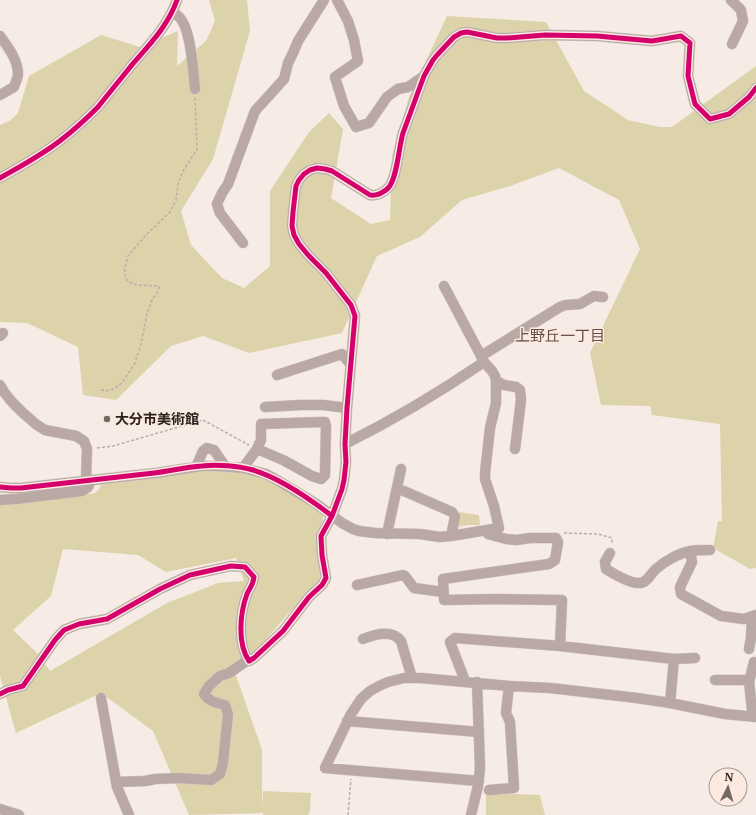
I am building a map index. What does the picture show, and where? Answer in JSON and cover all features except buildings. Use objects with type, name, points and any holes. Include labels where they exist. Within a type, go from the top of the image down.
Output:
[{"type":"street","points":[[243,243],[220,213],[217,204],[228,184],[255,111],[284,79],[288,63],[294,53],[298,41],[324,0]]},
{"type":"street","points":[[337,0],[348,21],[358,60],[335,77],[344,106],[356,127],[369,123],[387,97],[398,89],[408,87],[424,76]]},
{"type":"street","points":[[731,0],[741,10],[743,21],[732,44]]},
{"type":"street","points":[[0,178],[60,141],[71,133],[98,107],[156,37],[172,13],[176,1]]},
{"type":"street","points":[[172,13],[178,16],[186,30],[191,49],[195,88]]},
{"type":"street","points":[[116,782],[179,778],[211,780],[220,774],[223,763],[228,714],[225,705],[217,703],[206,697],[204,694],[209,686],[220,676],[254,658],[283,631],[309,597],[322,585],[326,578],[322,555],[321,536],[332,516],[344,480],[346,462],[345,444],[347,408],[355,316],[351,305],[326,273],[299,244],[294,235],[292,219],[296,186],[304,174],[317,168],[325,169],[332,171],[370,195],[374,196],[386,191],[392,183],[400,142],[411,108],[424,76],[438,54],[454,37],[461,33],[467,32],[497,38],[545,35],[597,36],[652,41],[681,36],[690,43],[688,76],[695,104],[710,120],[729,114],[756,88]]},
{"type":"street","points":[[0,36],[8,46],[16,64],[18,76],[14,87],[0,95]]},
{"type":"street","points":[[0,487],[21,488],[202,466],[225,466],[243,468],[266,474],[315,503],[342,523],[353,529],[387,534],[451,536],[499,528],[494,506],[485,479],[490,428],[496,403],[495,376],[483,359],[444,286]]},
{"type":"street","points":[[345,444],[401,414],[455,381],[483,359],[560,307],[580,304],[594,296],[603,297]]},
{"type":"street","points":[[277,375],[342,354],[351,365]]},
{"type":"street","points":[[496,381],[504,385],[516,386],[520,390],[522,400],[515,449]]},
{"type":"street","points":[[0,385],[12,402],[37,425],[45,430],[76,436],[84,441],[87,449],[89,480],[88,487],[82,491],[0,500]]},
{"type":"street","points":[[265,407],[323,405],[347,408]]},
{"type":"street","points":[[243,468],[257,449],[261,440],[261,424],[325,422],[325,475],[321,479],[257,449]]},
{"type":"street","points":[[196,467],[203,451],[207,448],[214,450],[225,466]]},
{"type":"street","points":[[387,534],[401,468]]},
{"type":"street","points":[[397,488],[452,512],[455,518],[451,536]]},
{"type":"street","points":[[487,530],[488,534],[506,539],[556,538],[558,542],[555,560],[549,564],[443,579],[444,600],[562,600],[560,646]]},
{"type":"street","points":[[610,553],[605,562],[606,569],[620,578],[640,584],[644,583],[652,572],[672,558],[690,551],[710,550]]},
{"type":"street","points":[[690,551],[692,562],[680,587],[681,594],[721,616],[744,619],[754,616],[749,649]]},
{"type":"street","points":[[0,694],[23,686],[55,640],[64,630],[79,624],[107,619],[160,589],[190,575],[231,566],[245,567],[254,577],[253,585],[247,593],[242,612],[240,632],[248,660]]},
{"type":"street","points":[[357,585],[403,575],[406,576],[414,588],[443,592]]},
{"type":"street","points":[[363,639],[381,633],[398,637],[401,641],[412,678]]},
{"type":"street","points":[[465,681],[450,642],[455,638],[560,646],[674,659],[695,658]]},
{"type":"street","points":[[670,703],[674,659]]},
{"type":"street","points":[[754,662],[749,680],[755,712]]},
{"type":"street","points":[[479,781],[325,768],[347,721],[361,699],[370,691],[388,682],[396,680],[412,678],[550,688],[670,703],[718,713],[755,712]]},
{"type":"street","points":[[715,680],[749,680]]},
{"type":"street","points":[[471,815],[479,781],[480,768],[477,682]]},
{"type":"street","points":[[489,790],[514,788],[510,722],[506,713],[509,686]]},
{"type":"street","points":[[101,698],[117,787],[129,815]]},
{"type":"street","points":[[739,710],[755,712]]},
{"type":"street","points":[[347,721],[479,732]]},
{"type":"street","points":[[0,809],[19,815]]},
{"type":"path","points":[[101,390],[106,391],[114,389],[122,383],[135,363],[142,344],[150,304],[159,287],[136,286],[127,280],[125,267],[128,256],[146,235],[170,212],[176,200],[178,184],[183,171],[197,149],[195,88]]},
{"type":"path","points":[[87,449],[113,446],[203,420],[257,449]]},
{"type":"path","points":[[348,815],[352,770]]},
{"type":"shaded area","points":[[209,0],[247,0],[250,31],[213,159],[181,211],[191,245],[222,278],[244,288],[270,266],[270,191],[309,132],[329,113],[343,129],[331,198],[371,224],[390,220],[392,156],[409,97],[447,16],[546,22],[584,91],[628,120],[660,127],[672,127],[756,66],[756,568],[750,569],[713,548],[718,521],[722,521],[720,424],[652,415],[650,406],[601,405],[590,353],[640,249],[619,200],[559,168],[510,186],[462,200],[420,237],[377,256],[342,333],[249,353],[203,336],[171,346],[116,400],[83,395],[78,347],[27,323],[0,322],[0,125],[11,120],[18,113],[29,76],[101,35],[140,47],[178,31],[177,66],[206,41],[215,21]]},
{"type":"shaded area","points":[[203,469],[243,471],[273,481],[324,515],[317,539],[321,573],[320,584],[297,604],[252,655],[233,667],[262,750],[262,807],[263,791],[311,793],[310,811],[308,815],[263,815],[263,813],[189,815],[153,731],[101,693],[16,733],[0,676],[0,504],[22,503],[96,493],[103,483]],"holes":[[[63,549],[138,555],[166,572],[236,558],[244,581],[218,583],[167,603],[50,671],[38,654],[13,630],[51,596]]]},
{"type":"shaded area","points":[[458,512],[479,515],[480,525],[457,527]]},
{"type":"shaded area","points":[[492,793],[540,795],[545,815],[486,815],[486,795]]},
{"type":"cycle path","points":[[0,178],[54,145],[98,107],[163,27],[177,0]]},
{"type":"cycle path","points":[[0,694],[23,686],[55,640],[64,630],[79,624],[107,619],[160,589],[190,575],[231,566],[245,567],[254,577],[247,594],[241,619],[241,637],[245,654],[249,661],[283,631],[309,597],[322,585],[326,578],[322,555],[321,536],[332,516],[344,480],[346,462],[345,444],[347,408],[355,316],[351,305],[326,273],[299,244],[294,235],[292,226],[296,186],[304,174],[317,168],[332,171],[370,195],[379,194],[387,190],[394,177],[403,133],[424,76],[433,60],[454,37],[461,33],[467,32],[497,38],[545,35],[597,36],[652,41],[681,36],[690,43],[688,76],[695,104],[710,119],[729,114],[749,97],[756,88]]},
{"type":"cycle path","points":[[0,487],[21,488],[214,465],[241,467],[274,478],[304,496],[332,516]]},
{"type":"place","name":"大分市美術館","points":[[107,419]]},
{"type":"district","name":"上野丘一丁目","points":[[560,335]]}]
